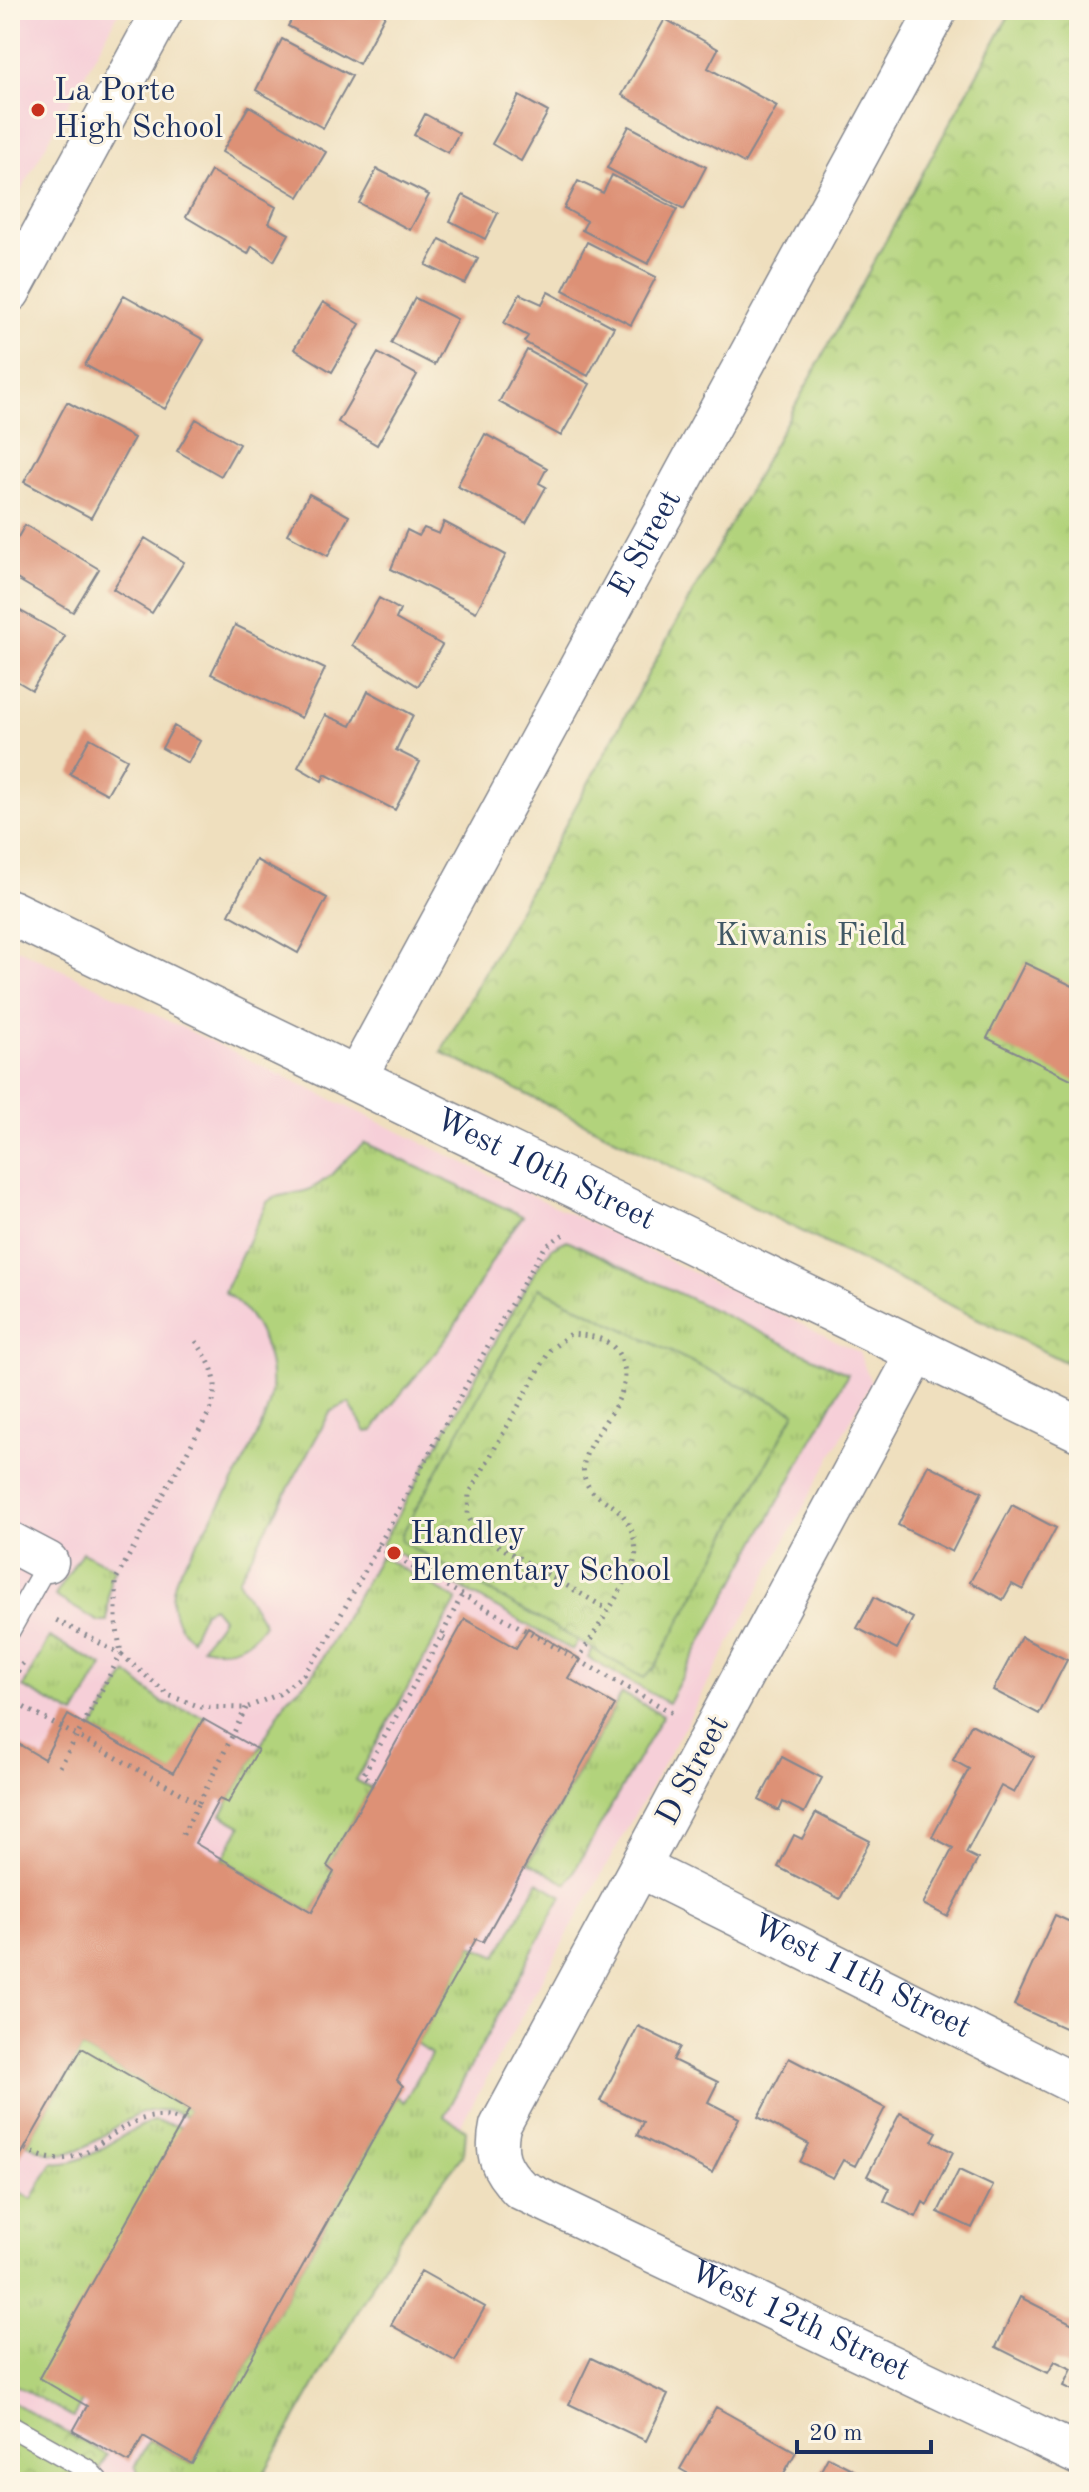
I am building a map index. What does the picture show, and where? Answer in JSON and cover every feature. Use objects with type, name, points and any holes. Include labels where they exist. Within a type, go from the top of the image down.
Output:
[{"type":"street","points":[[10,292],[163,10]]},
{"type":"street","name":"E Street","points":[[356,1078],[937,10]]},
{"type":"street","name":"West 10th Street","points":[[10,912],[1079,1429]]},
{"type":"street","name":"D Street","points":[[520,2189],[504,2173],[496,2157],[500,2126],[918,1351]]},
{"type":"street","points":[[10,1542],[48,1562]]},
{"type":"street","name":"West 11th Street","points":[[641,1868],[1076,2075]]},
{"type":"street","name":"West 12th Street","points":[[520,2189],[1079,2455]]},
{"type":"lane","points":[[10,1630],[48,1562]]},
{"type":"lane","points":[[10,2426],[88,2470],[99,2482]]},
{"type":"path","points":[[49,1616],[121,1654],[168,1695],[201,1707],[246,1708],[279,1694],[304,1674],[325,1644],[545,1247],[568,1231]]},
{"type":"path","points":[[578,1660],[607,1609],[635,1559],[635,1538],[621,1514],[591,1491],[583,1474],[587,1456],[623,1390],[626,1370],[620,1352],[608,1342],[570,1334],[550,1350],[489,1457],[469,1494],[468,1515],[476,1533],[607,1609]]},
{"type":"path","points":[[60,1767],[121,1654],[116,1623],[116,1579],[210,1411],[218,1389],[210,1361],[196,1341]]},
{"type":"path","points":[[377,1547],[687,1722]]},
{"type":"path","points":[[374,1783],[363,1775],[462,1595]]},
{"type":"path","points":[[441,1637],[452,1643]]},
{"type":"path","points":[[10,1700],[199,1803]]},
{"type":"path","points":[[182,1836],[246,1708]]},
{"type":"path","points":[[12,2141],[36,2155],[59,2160],[138,2119],[158,2115],[183,2121]]},
{"type":"shaded area","name":"La Porte High School","points":[[10,10],[120,10],[10,211]]},
{"type":"shaded area","name":"Handley Elementary School","points":[[10,945],[859,1352],[871,1383],[687,1722],[260,2482],[10,2482]]},
{"type":"green space","name":"Kiwanis Field","points":[[1012,10],[1079,10],[1079,1369],[441,1052]]},
{"type":"green space","points":[[365,1143],[523,1216],[450,1333],[373,1431],[366,1432],[349,1403],[331,1411],[238,1580],[264,1624],[252,1638],[237,1646],[220,1649],[202,1647],[222,1618],[213,1607],[204,1611],[191,1639],[175,1618],[172,1602],[174,1585],[246,1458],[267,1410],[271,1392],[269,1363],[261,1335],[245,1311],[224,1292],[267,1202],[318,1184]]},
{"type":"green space","points":[[567,1240],[848,1374],[668,1703],[588,1658],[610,1622],[595,1614],[572,1650],[382,1544],[535,1271],[553,1247]]},
{"type":"green space","points":[[539,1288],[795,1412],[655,1667],[644,1678],[401,1541],[402,1534]]},
{"type":"green space","points":[[82,1552],[116,1569],[110,1577],[107,1622],[99,1622],[55,1596]]},
{"type":"green space","points":[[380,1556],[457,1600],[356,1780],[371,1788],[327,1866],[334,1872],[312,1912],[223,1859],[241,1826],[221,1815],[287,1699],[312,1676]]},
{"type":"green space","points":[[49,1637],[103,1666],[75,1715],[23,1687]]},
{"type":"green space","points":[[127,1673],[163,1703],[206,1717],[177,1776],[93,1729]]},
{"type":"green space","points":[[622,1693],[663,1715],[567,1884],[529,1862]]},
{"type":"green space","points":[[538,1882],[562,1896],[444,2116],[466,2130],[464,2153],[398,2240],[259,2482],[143,2482],[135,2466],[149,2440],[192,2464],[397,2096],[404,2102],[431,2054],[417,2044],[472,1945],[497,1956]]},
{"type":"green space","points":[[82,2048],[189,2110],[186,2116],[166,2110],[149,2111],[74,2151],[53,2154],[27,2144]]},
{"type":"green space","points":[[153,2121],[180,2126],[82,2402],[73,2417],[10,2382],[10,2187],[32,2199],[52,2163],[65,2163],[91,2155]]},
{"type":"green space","points":[[10,2401],[107,2455],[92,2482],[10,2482]]},
{"type":"building","points":[[297,10],[377,10],[385,15],[359,64],[288,26]]},
{"type":"building","points":[[665,19],[718,49],[708,68],[777,106],[744,163],[622,95]]},
{"type":"building","points":[[282,39],[352,76],[323,128],[256,90]]},
{"type":"building","points":[[519,96],[548,112],[521,161],[492,144]]},
{"type":"building","points":[[249,106],[326,152],[299,197],[222,152]]},
{"type":"building","points":[[425,114],[459,133],[448,153],[414,135]]},
{"type":"building","points":[[629,126],[706,167],[684,209],[607,168]]},
{"type":"building","points":[[377,169],[429,195],[410,230],[359,203]]},
{"type":"building","points":[[211,171],[276,207],[269,223],[289,234],[274,261],[252,246],[248,254],[186,217]]},
{"type":"building","points":[[612,175],[677,209],[648,264],[582,230],[587,221],[564,208],[578,181],[603,193]]},
{"type":"building","points":[[463,195],[498,213],[485,239],[450,221]]},
{"type":"building","points":[[440,239],[478,259],[465,284],[426,265]]},
{"type":"building","points":[[587,242],[656,277],[631,325],[563,290]]},
{"type":"building","points":[[548,292],[614,327],[588,376],[524,342],[528,336],[504,323],[520,294],[542,304]]},
{"type":"building","points":[[124,295],[204,340],[165,409],[85,365]]},
{"type":"building","points":[[415,298],[457,319],[434,365],[391,343]]},
{"type":"building","points":[[323,302],[360,324],[332,372],[294,349]]},
{"type":"building","points":[[527,350],[590,384],[561,436],[499,402]]},
{"type":"building","points":[[378,353],[417,375],[377,445],[338,422]]},
{"type":"building","points":[[67,402],[134,438],[91,518],[24,482]]},
{"type":"building","points":[[196,419],[239,444],[221,476],[177,451]]},
{"type":"building","points":[[485,434],[547,468],[539,483],[546,487],[526,523],[457,486]]},
{"type":"building","points":[[309,494],[349,516],[328,556],[287,534]]},
{"type":"building","points":[[444,522],[506,555],[476,612],[391,569],[407,530],[419,536],[424,528],[439,534]]},
{"type":"building","points":[[25,525],[99,569],[73,612],[10,575],[10,551]]},
{"type":"building","points":[[145,538],[184,562],[152,613],[113,589]]},
{"type":"building","points":[[379,598],[400,610],[396,619],[442,645],[418,686],[352,645]]},
{"type":"building","points":[[10,605],[65,636],[32,690],[10,677]]},
{"type":"building","points":[[235,625],[325,669],[301,718],[211,674]]},
{"type":"building","points":[[368,691],[413,715],[396,750],[420,762],[395,810],[325,774],[322,781],[298,767],[325,715],[351,726]]},
{"type":"building","points":[[174,726],[200,741],[188,763],[162,748]]},
{"type":"building","points":[[90,738],[127,759],[107,794],[70,774]]},
{"type":"building","points":[[256,860],[327,898],[298,953],[229,914]]},
{"type":"building","points":[[1025,963],[1079,989],[1079,1083],[987,1038]]},
{"type":"building","points":[[928,1465],[982,1492],[952,1552],[898,1525]]},
{"type":"building","points":[[1012,1505],[1056,1528],[1023,1590],[1012,1584],[1003,1600],[970,1582]]},
{"type":"building","points":[[874,1597],[913,1618],[897,1649],[857,1628]]},
{"type":"building","points":[[465,1619],[516,1648],[528,1628],[580,1659],[568,1678],[615,1705],[483,1942],[476,1939],[417,2044],[397,2080],[403,2086],[192,2464],[143,2436],[129,2462],[73,2431],[87,2406],[39,2378],[189,2110],[82,2048],[10,2174],[10,1739],[44,1759],[68,1715],[173,1773],[203,1719],[258,1750],[228,1803],[219,1799],[195,1843],[312,1912],[334,1872],[327,1866]]},
{"type":"building","points":[[1021,1637],[1067,1660],[1039,1714],[993,1690]]},
{"type":"building","points":[[971,1724],[1034,1757],[1014,1793],[1001,1786],[966,1853],[978,1859],[948,1917],[923,1904],[953,1848],[932,1837],[969,1769],[953,1760]]},
{"type":"building","points":[[782,1757],[822,1778],[804,1813],[783,1802],[779,1811],[759,1800]]},
{"type":"building","points":[[816,1813],[870,1841],[840,1899],[778,1867],[794,1835],[802,1839]]},
{"type":"building","points":[[1055,1915],[1079,1926],[1079,2012],[1071,2031],[1014,2005]]},
{"type":"building","points":[[638,2026],[680,2047],[673,2060],[718,2082],[708,2102],[739,2118],[712,2173],[637,2135],[643,2122],[600,2101]]},
{"type":"building","points":[[789,2058],[885,2108],[855,2166],[843,2160],[833,2178],[800,2162],[809,2144],[758,2117]]},
{"type":"building","points":[[900,2113],[937,2132],[932,2141],[953,2152],[927,2205],[923,2202],[916,2217],[884,2201],[890,2188],[867,2176]]},
{"type":"building","points":[[959,2170],[993,2186],[972,2228],[938,2212]]},
{"type":"building","points":[[421,2271],[485,2307],[455,2361],[391,2325]]},
{"type":"building","points":[[1020,2297],[1079,2327],[1079,2393],[1064,2386],[1072,2369],[1055,2361],[1048,2373],[996,2347]]},
{"type":"building","points":[[591,2358],[668,2395],[646,2441],[569,2404]]},
{"type":"building","points":[[716,2407],[796,2452],[779,2482],[703,2482],[680,2469]]},
{"type":"building","points":[[828,2457],[877,2482],[815,2482]]},
{"type":"place","name":"La Porte High School","points":[[38,110]]},
{"type":"place","name":"Handley Elementary School","points":[[394,1553]]}]
